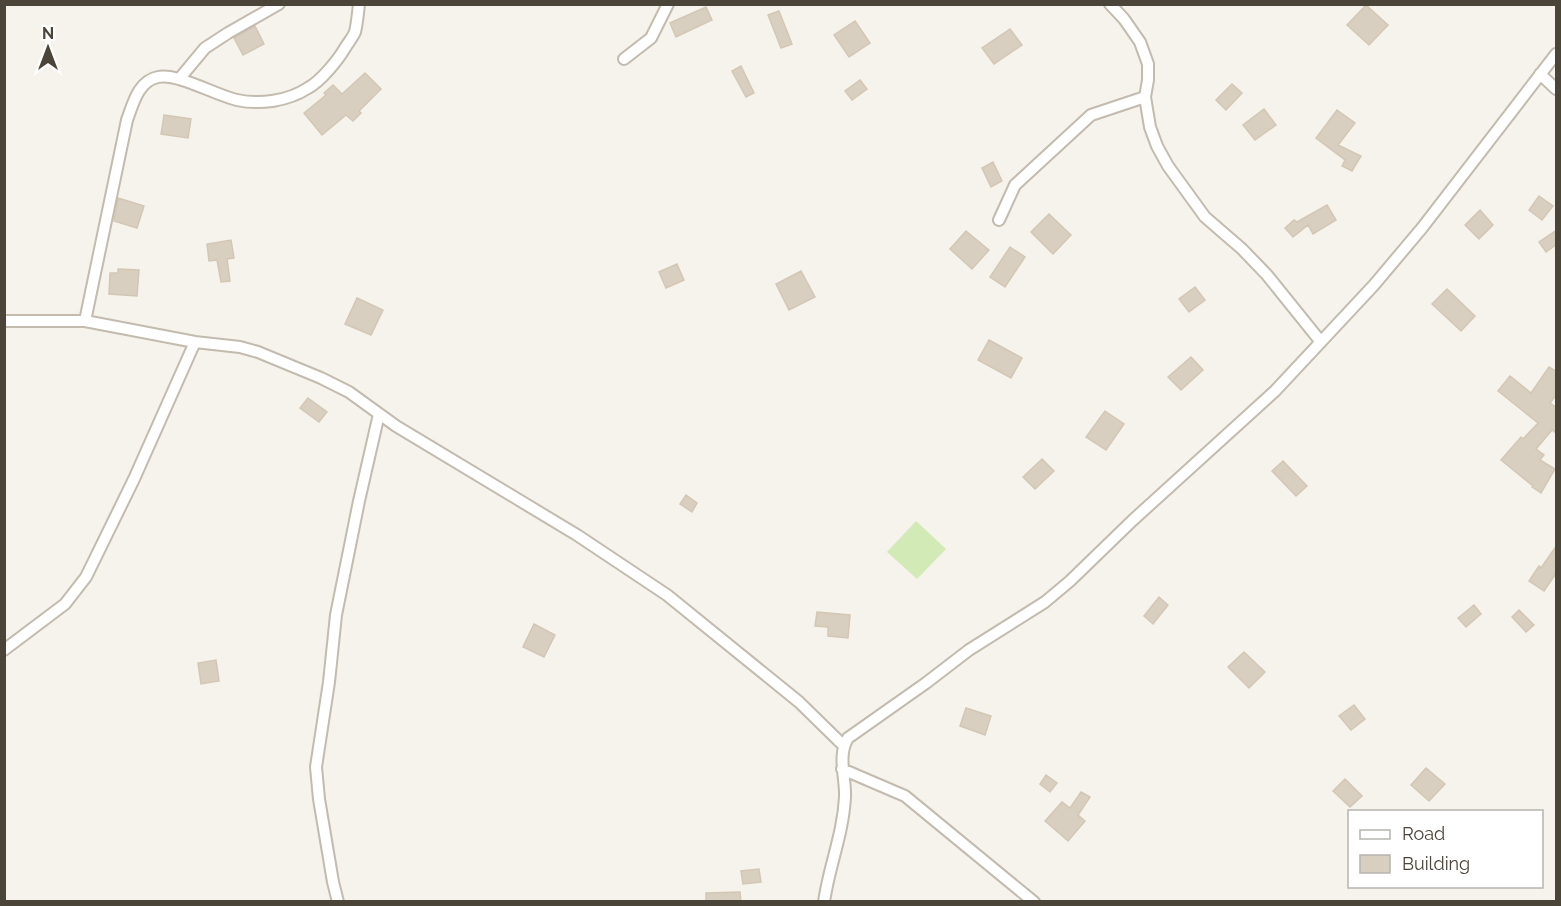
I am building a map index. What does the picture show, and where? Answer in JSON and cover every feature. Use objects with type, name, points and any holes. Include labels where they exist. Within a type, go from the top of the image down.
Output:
[{"type":"street","points":[[180,78],[205,48],[279,4]]},
{"type":"street","points":[[85,321],[127,120],[135,96],[146,82],[159,77],[180,78],[213,93],[239,100],[261,102],[284,99],[310,88],[338,61],[354,32],[359,4]]},
{"type":"street","points":[[624,59],[651,38],[668,4]]},
{"type":"street","points":[[1110,4],[1140,42],[1148,64],[1145,97],[1150,127],[1168,166],[1205,217],[1242,249],[1267,275],[1321,342]]},
{"type":"street","points":[[824,902],[840,837],[845,798],[842,769],[844,746],[848,738],[969,650],[1045,602],[1275,391],[1374,285],[1422,228],[1557,54]]},
{"type":"street","points":[[1540,74],[1557,89]]},
{"type":"street","points":[[999,219],[1015,185],[1091,115],[1145,97]]},
{"type":"street","points":[[4,321],[85,321],[195,342],[240,347],[321,378],[349,392],[396,426],[568,529],[667,595],[799,702],[844,746]]},
{"type":"street","points":[[4,650],[65,604],[86,577],[134,479],[195,342]]},
{"type":"street","points":[[338,902],[318,799],[316,766],[329,682],[336,615],[379,414]]},
{"type":"street","points":[[842,769],[905,796],[1026,899]]},
{"type":"green space","points":[[916,521],[946,549],[917,579],[887,552]]},
{"type":"building","points":[[1366,5],[1388,25],[1369,45],[1347,25]]},
{"type":"building","points":[[706,7],[712,20],[676,37],[670,23]]},
{"type":"building","points":[[779,11],[792,44],[781,48],[768,15]]},
{"type":"building","points":[[855,21],[870,43],[849,57],[834,35]]},
{"type":"building","points":[[255,26],[264,44],[243,55],[234,38]]},
{"type":"building","points":[[1010,29],[1022,45],[994,64],[982,48]]},
{"type":"building","points":[[741,66],[754,93],[746,97],[732,71]]},
{"type":"building","points":[[365,73],[381,89],[359,111],[361,113],[353,121],[346,115],[322,135],[304,113],[326,95],[324,93],[333,85],[342,94]]},
{"type":"building","points":[[860,80],[867,89],[852,100],[845,91]]},
{"type":"building","points":[[1232,84],[1242,93],[1226,110],[1216,100]]},
{"type":"building","points":[[1264,109],[1276,125],[1255,140],[1243,125]]},
{"type":"building","points":[[1337,110],[1355,123],[1338,145],[1361,156],[1352,171],[1342,166],[1345,160],[1316,138]]},
{"type":"building","points":[[164,115],[191,119],[188,138],[161,134]]},
{"type":"building","points":[[993,162],[1002,181],[991,187],[982,168]]},
{"type":"building","points":[[1539,196],[1553,206],[1542,220],[1529,210]]},
{"type":"building","points":[[118,198],[144,206],[137,228],[114,221]]},
{"type":"building","points":[[1327,205],[1336,220],[1313,234],[1308,225],[1293,237],[1285,228],[1294,220],[1297,222]]},
{"type":"building","points":[[1480,210],[1493,225],[1479,239],[1465,225]]},
{"type":"building","points":[[1049,214],[1071,235],[1053,254],[1031,232]]},
{"type":"building","points":[[1557,230],[1557,244],[1546,252],[1539,242]]},
{"type":"building","points":[[966,231],[989,250],[972,269],[950,249]]},
{"type":"building","points":[[231,240],[234,258],[227,259],[230,281],[221,282],[217,260],[209,261],[207,244]]},
{"type":"building","points":[[1010,247],[1025,257],[1005,287],[990,277]]},
{"type":"building","points":[[677,264],[684,280],[666,288],[659,272]]},
{"type":"building","points":[[118,269],[139,270],[137,296],[109,294],[110,273],[118,273]]},
{"type":"building","points":[[801,271],[815,297],[789,310],[776,284]]},
{"type":"building","points":[[1195,287],[1205,300],[1189,312],[1179,299]]},
{"type":"building","points":[[1447,289],[1475,316],[1461,331],[1432,304]]},
{"type":"building","points":[[357,298],[383,310],[371,335],[345,324]]},
{"type":"building","points":[[989,340],[1022,358],[1011,378],[978,360]]},
{"type":"building","points":[[1191,357],[1203,370],[1181,390],[1168,377]]},
{"type":"building","points":[[1549,367],[1557,372],[1557,394],[1550,403],[1557,408],[1557,434],[1552,430],[1536,449],[1544,455],[1540,460],[1555,469],[1541,493],[1501,460],[1521,437],[1523,439],[1538,423],[1498,391],[1510,376],[1531,393]]},
{"type":"building","points":[[308,398],[327,412],[319,422],[300,408]]},
{"type":"building","points":[[1105,411],[1124,424],[1106,450],[1086,437]]},
{"type":"building","points":[[1042,459],[1054,471],[1035,489],[1023,477]]},
{"type":"building","points":[[1283,461],[1307,486],[1296,496],[1272,471]]},
{"type":"building","points":[[686,495],[697,503],[692,512],[680,504]]},
{"type":"building","points":[[1557,545],[1557,572],[1544,591],[1529,581]]},
{"type":"building","points":[[1159,597],[1168,605],[1153,624],[1144,616]]},
{"type":"building","points":[[1474,605],[1481,614],[1466,627],[1458,618]]},
{"type":"building","points":[[1519,610],[1534,625],[1526,632],[1512,617]]},
{"type":"building","points":[[817,612],[850,615],[848,638],[828,636],[828,627],[815,626]]},
{"type":"building","points":[[534,624],[555,635],[544,657],[523,647]]},
{"type":"building","points":[[1244,652],[1265,672],[1249,688],[1228,667]]},
{"type":"building","points":[[216,660],[219,681],[201,684],[198,663]]},
{"type":"building","points":[[1354,705],[1365,719],[1351,730],[1339,716]]},
{"type":"building","points":[[966,708],[991,716],[985,735],[960,726]]},
{"type":"building","points":[[1426,768],[1445,784],[1429,801],[1411,785]]},
{"type":"building","points":[[1046,775],[1057,783],[1050,792],[1040,784]]},
{"type":"building","points":[[1345,779],[1362,796],[1350,807],[1333,791]]},
{"type":"building","points":[[1081,792],[1090,797],[1078,815],[1085,821],[1068,841],[1045,821],[1062,802],[1070,808]]},
{"type":"building","points":[[759,869],[761,882],[743,884],[741,871]]},
{"type":"building","points":[[740,892],[741,902],[706,902],[706,893]]}]
